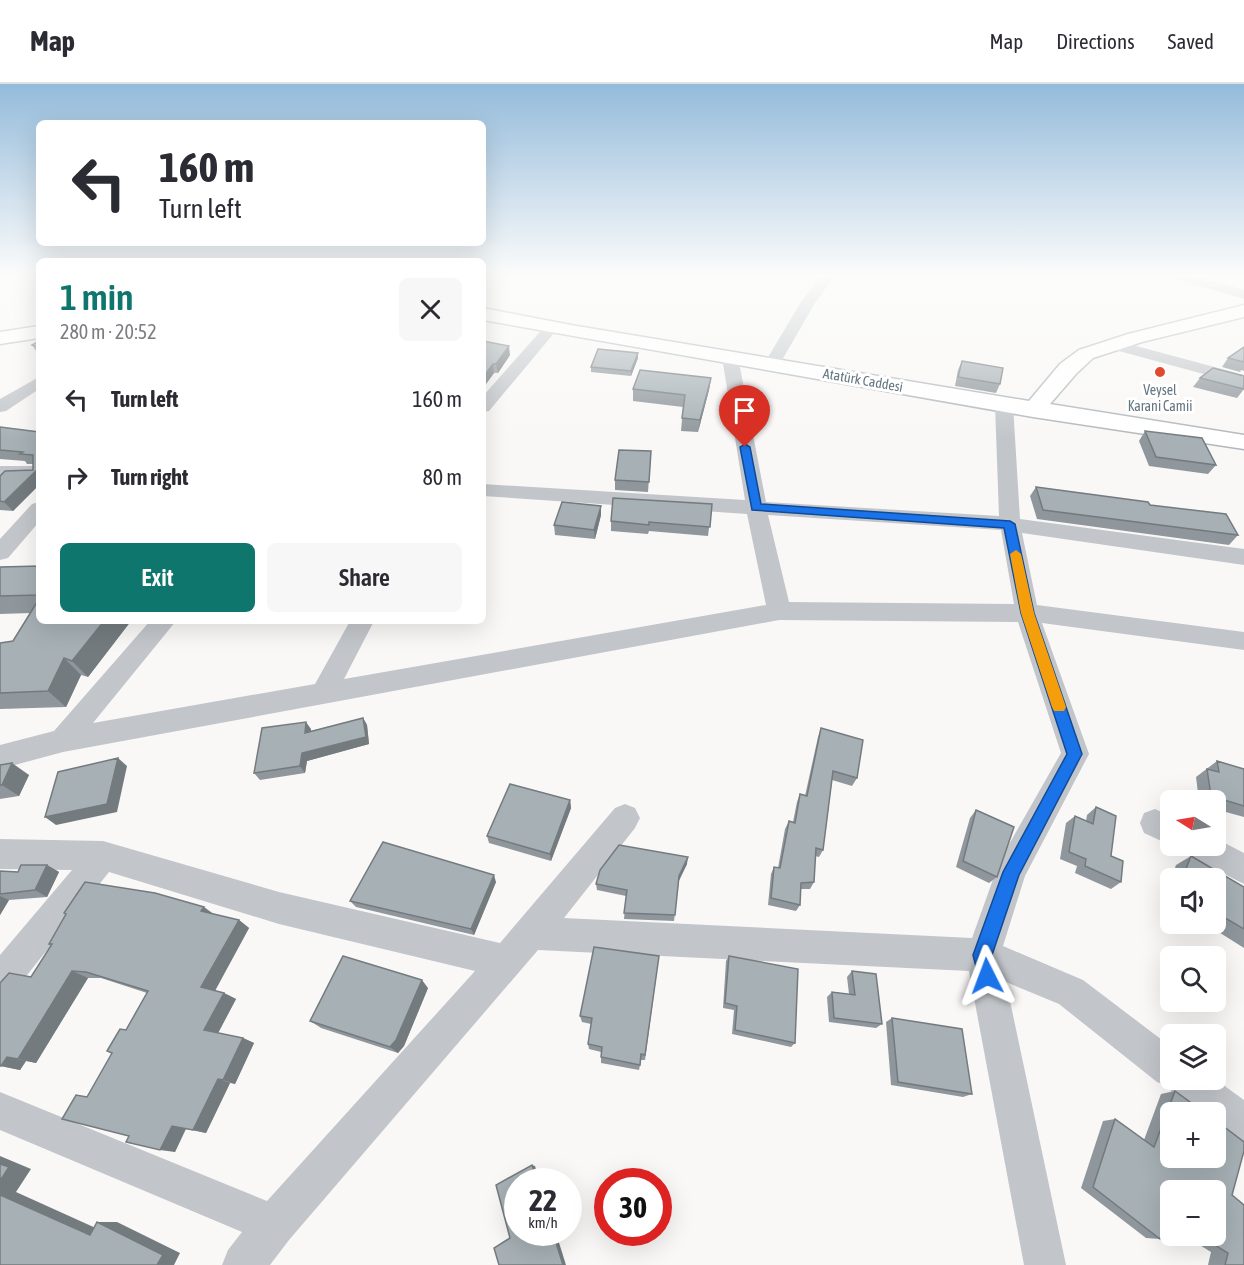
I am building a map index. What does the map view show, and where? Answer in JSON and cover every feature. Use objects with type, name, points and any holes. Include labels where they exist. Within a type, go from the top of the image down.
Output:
[{"type":"street","points":[[486,404],[550,329]]},
{"type":"street","name":"Atatürk Caddesi","points":[[551,329],[772,364],[1033,410],[1244,442]]},
{"type":"street","points":[[772,364],[792,329]]},
{"type":"street","points":[[1033,410],[1068,369],[1086,354],[1175,329]]},
{"type":"street","points":[[0,338],[36,332]]},
{"type":"street","points":[[1114,345],[1244,380]]},
{"type":"street","points":[[730,357],[756,508],[780,611]]},
{"type":"street","points":[[0,407],[36,384]]},
{"type":"street","points":[[1004,405],[1010,524],[1027,613],[1075,754],[1011,872],[982,955],[1045,1265]]},
{"type":"street","points":[[0,472],[36,472]]},
{"type":"street","points":[[486,490],[1010,524],[1244,557]]},
{"type":"street","points":[[0,553],[36,512]]},
{"type":"street","points":[[0,757],[63,740],[780,611],[1027,613],[1068,616],[1244,641]]},
{"type":"street","points":[[63,740],[161,624]]},
{"type":"street","points":[[324,692],[360,624]]},
{"type":"street","points":[[243,1265],[274,1225],[531,933],[625,818]]},
{"type":"street","points":[[0,854],[103,856],[279,908],[505,961]]},
{"type":"street","points":[[0,982],[103,856]]},
{"type":"street","points":[[1219,856],[1244,869]]},
{"type":"street","points":[[531,933],[982,955],[1071,992],[1160,1061]]},
{"type":"street","points":[[1199,1090],[1244,1123]]},
{"type":"street","points":[[0,1111],[274,1225]]},
{"type":"building","points":[[486,342],[509,346],[496,364],[493,364],[486,373]]},
{"type":"building","points":[[1244,347],[1244,362],[1228,358]]},
{"type":"building","points":[[598,349],[638,353],[631,371],[591,367]]},
{"type":"building","points":[[962,361],[1003,368],[1000,384],[958,377]]},
{"type":"building","points":[[1213,368],[1244,376],[1244,389],[1200,378]]},
{"type":"building","points":[[640,370],[711,378],[700,420],[682,418],[685,395],[633,389]]},
{"type":"building","points":[[0,427],[36,432],[36,471],[4,502],[0,501],[0,476],[5,471],[33,470],[33,455],[0,450]]},
{"type":"building","points":[[1145,431],[1202,438],[1216,465],[1156,457]]},
{"type":"building","points":[[619,450],[651,451],[649,482],[615,480]]},
{"type":"building","points":[[1036,487],[1226,514],[1238,535],[1043,510]]},
{"type":"building","points":[[613,498],[712,504],[710,527],[611,521]]},
{"type":"building","points":[[562,502],[601,506],[594,530],[554,525]]},
{"type":"building","points":[[36,566],[36,595],[0,596],[0,567]]},
{"type":"building","points":[[36,604],[36,624],[102,624],[72,661],[64,658],[48,691],[0,693],[0,643],[13,641]]},
{"type":"building","points":[[363,718],[366,737],[302,753],[300,766],[254,773],[262,728],[306,722],[305,733]]},
{"type":"building","points":[[821,728],[863,740],[857,778],[833,771],[823,850],[816,848],[814,882],[801,883],[800,905],[771,898],[774,867],[780,868],[789,821],[795,823],[800,794],[807,796]]},
{"type":"building","points":[[118,758],[107,804],[45,817],[58,772]]},
{"type":"building","points":[[1217,761],[1244,769],[1244,806],[1226,801],[1226,790],[1210,790],[1207,769],[1219,772]]},
{"type":"building","points":[[12,763],[2,785],[0,785],[0,765]]},
{"type":"building","points":[[510,784],[570,800],[550,854],[487,836]]},
{"type":"building","points":[[1096,807],[1116,816],[1111,856],[1123,861],[1121,882],[1085,866],[1086,859],[1069,852],[1075,816],[1093,824]]},
{"type":"building","points":[[976,810],[1014,827],[997,877],[963,861]]},
{"type":"building","points":[[383,842],[494,875],[471,929],[350,901]]},
{"type":"building","points":[[619,845],[688,857],[679,876],[675,915],[624,913],[627,890],[596,884],[600,870]]},
{"type":"building","points":[[1191,856],[1212,868],[1186,868]]},
{"type":"building","points":[[21,865],[47,865],[35,890],[0,894],[0,871],[18,872]]},
{"type":"building","points":[[1226,876],[1244,887],[1244,929],[1226,918]]},
{"type":"building","points":[[85,882],[155,893],[204,907],[201,911],[239,920],[201,987],[224,993],[204,1030],[243,1038],[223,1080],[218,1079],[193,1130],[172,1126],[160,1150],[126,1142],[129,1136],[62,1119],[76,1095],[87,1097],[112,1053],[107,1051],[120,1029],[126,1030],[148,991],[86,972],[72,971],[18,1059],[7,1057],[0,1066],[0,983],[9,973],[31,977],[52,944],[49,944],[66,914],[64,913]]},
{"type":"building","points":[[594,947],[659,956],[645,1055],[641,1054],[640,1065],[601,1057],[602,1047],[588,1044],[592,1018],[580,1016]]},
{"type":"building","points":[[343,956],[422,980],[396,1040],[390,1047],[310,1021]]},
{"type":"building","points":[[729,956],[798,969],[795,1043],[735,1030],[737,1006],[725,1003]]},
{"type":"building","points":[[852,971],[876,974],[882,1024],[834,1018],[832,992],[855,995]]},
{"type":"building","points":[[892,1018],[962,1029],[972,1094],[898,1082]]},
{"type":"building","points":[[1175,1091],[1190,1102],[1171,1102]]},
{"type":"building","points":[[1115,1119],[1154,1147],[1160,1131],[1160,1168],[1226,1168],[1226,1128],[1244,1142],[1244,1151],[1232,1195],[1244,1205],[1244,1265],[1225,1265],[1228,1253],[1216,1246],[1226,1246],[1226,1180],[1160,1180],[1160,1239],[1093,1187]]},
{"type":"building","points":[[0,1164],[9,1167],[0,1181]]},
{"type":"building","points":[[504,1181],[504,1215],[496,1185]]},
{"type":"building","points":[[0,1195],[90,1235],[97,1222],[163,1255],[157,1265],[0,1265]]},
{"type":"building","points":[[504,1242],[504,1246],[557,1246],[563,1265],[499,1265],[494,1248]]},
{"type":"slow traffic","points":[[1016,554],[1027,613],[1059,707]]},
{"type":"place","name":"Veysel Karani Camii","points":[[1160,372]]},
{"type":"route","points":[[745,447],[756,508],[1010,524],[1027,613],[1075,754],[1011,872],[982,955],[987,976]]}]
